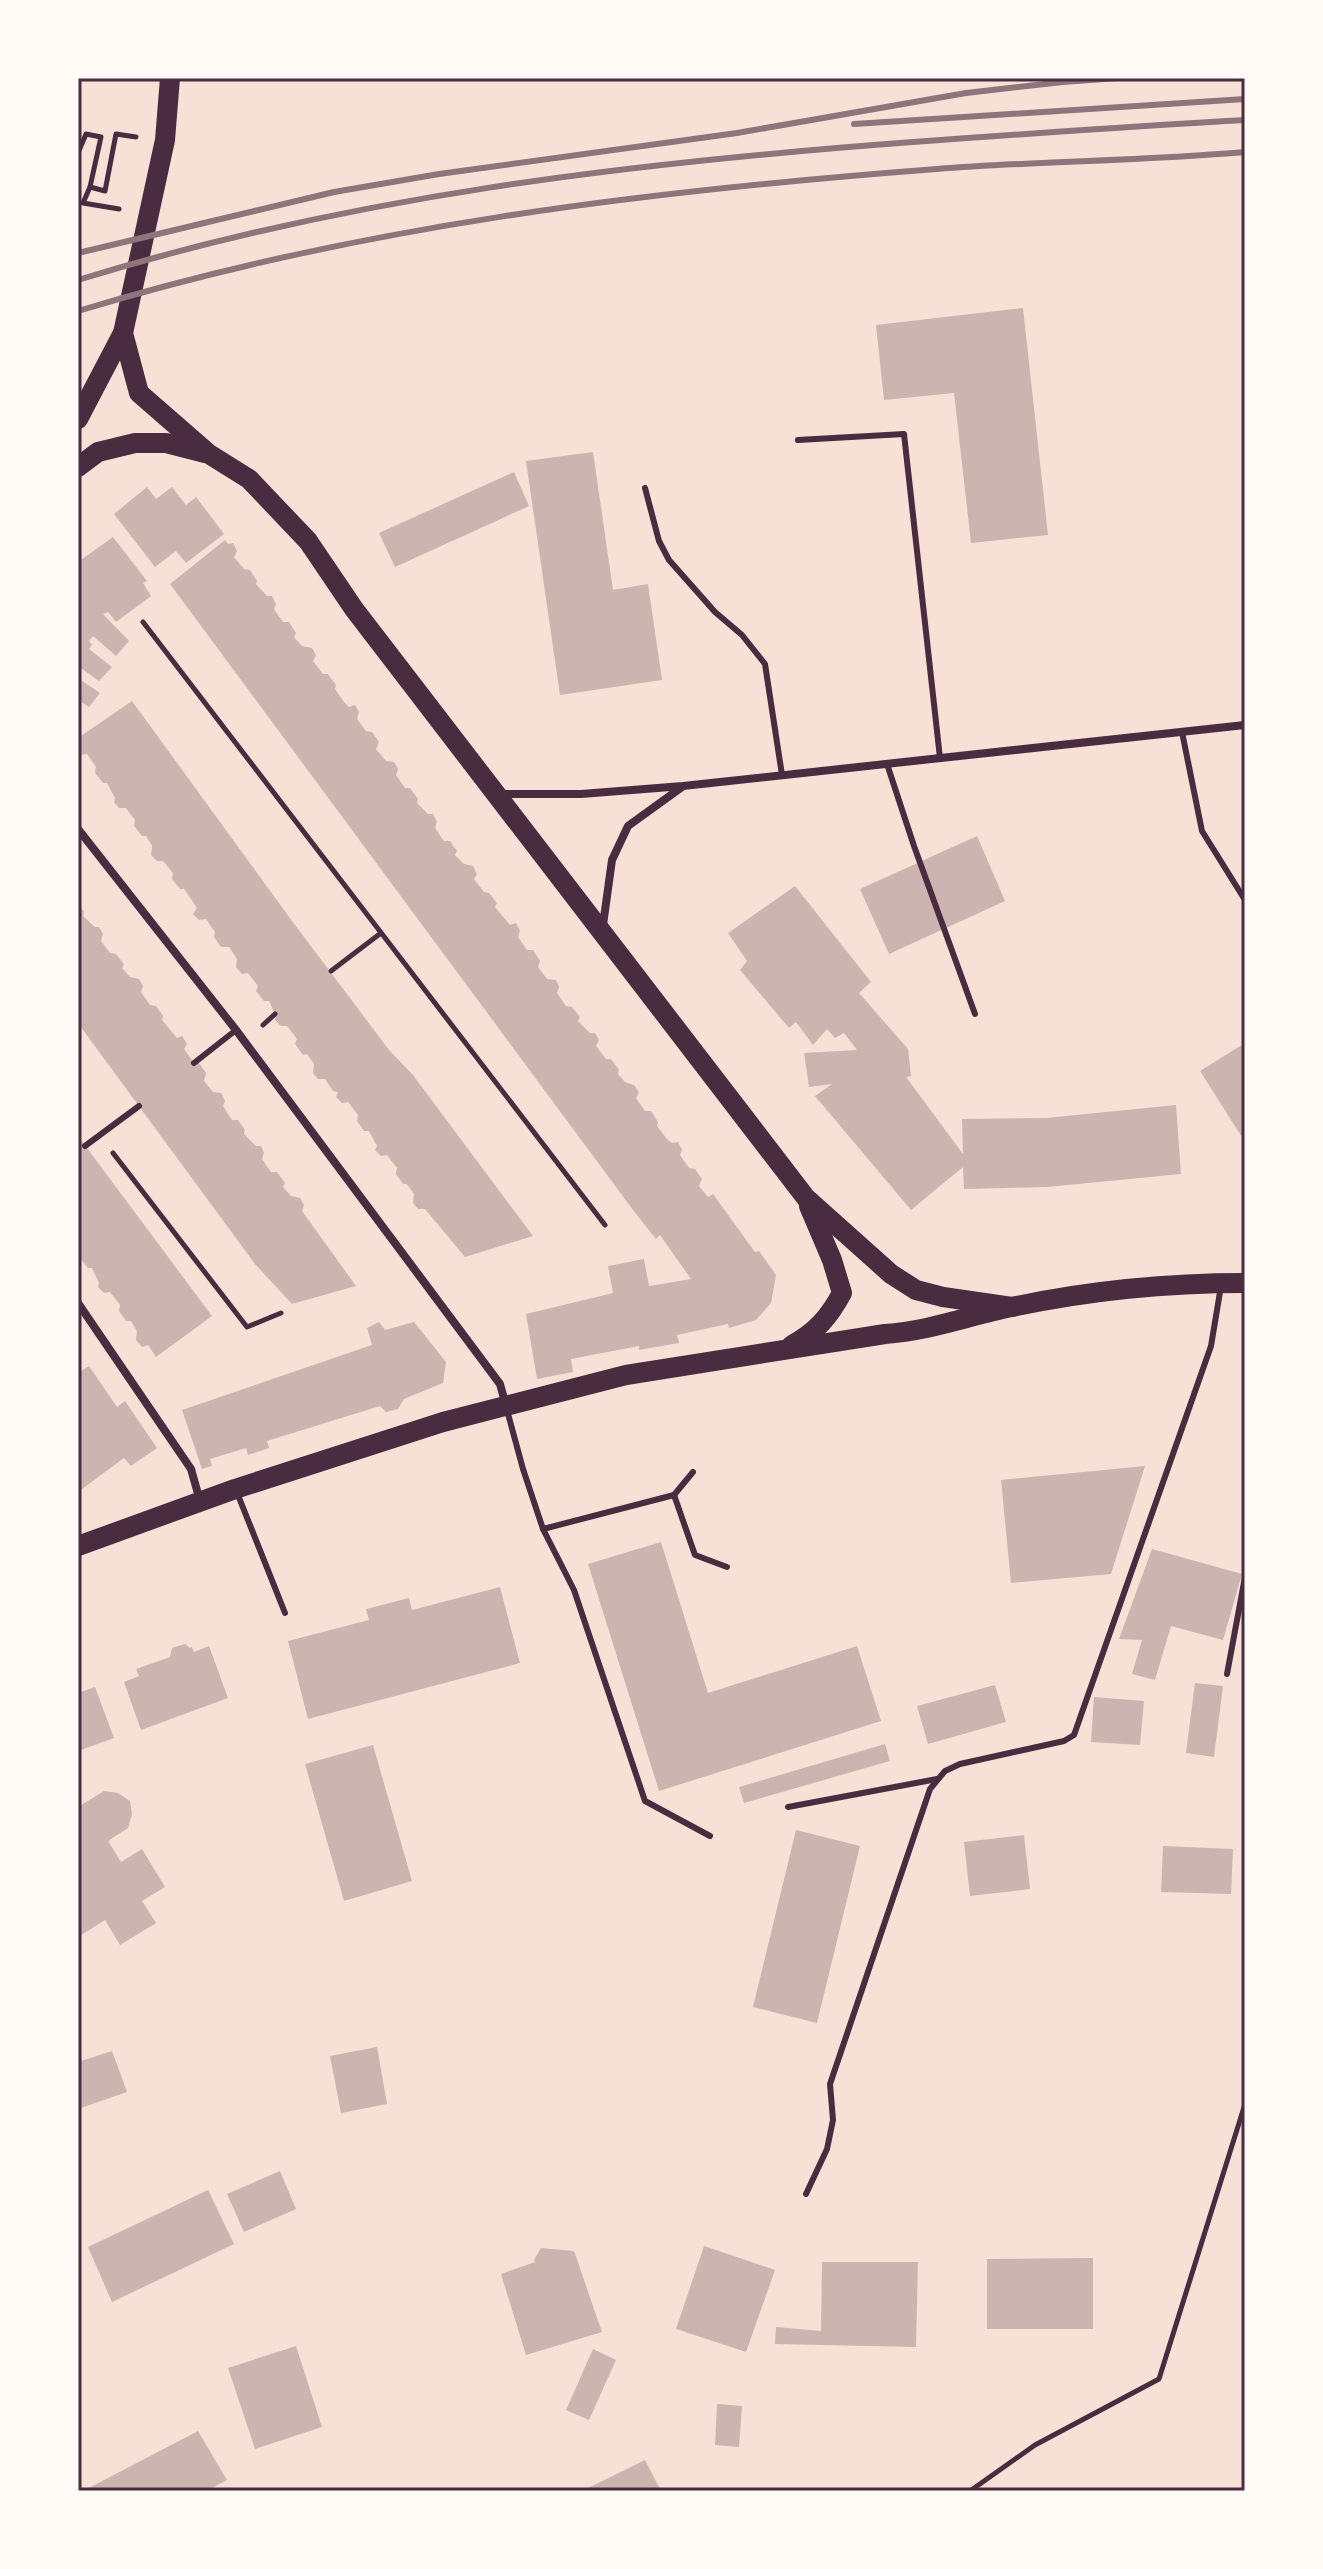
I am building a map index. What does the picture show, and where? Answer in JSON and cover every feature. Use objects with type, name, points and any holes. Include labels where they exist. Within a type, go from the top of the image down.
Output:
[{"type":"main road","points":[[78,419],[123,333],[165,140],[170,78]]},
{"type":"main road","points":[[123,333],[139,393],[209,454],[249,479],[308,541],[354,609],[806,1198],[891,1274],[916,1290],[1012,1307]]},
{"type":"main road","points":[[78,467],[98,452],[135,443],[166,443],[209,454]]},
{"type":"main road","points":[[782,1352],[813,1333],[830,1315],[842,1293],[806,1198]]},
{"type":"main road","points":[[78,1546],[235,1489],[443,1422],[626,1375],[885,1334],[916,1332],[1012,1307],[1126,1289],[1245,1283]]},
{"type":"street","points":[[495,794],[581,794],[683,786],[1245,725]]},
{"type":"street","points":[[602,931],[612,860],[628,826],[683,786]]},
{"type":"street","points":[[78,829],[236,1030],[500,1384],[507,1406]]},
{"type":"street","points":[[78,1303],[191,1469],[201,1502]]},
{"type":"lane","points":[[798,440],[904,434],[940,758]]},
{"type":"lane","points":[[645,488],[659,541],[669,560],[715,612],[742,635],[765,664],[782,775]]},
{"type":"lane","points":[[1182,732],[1202,831],[1245,900]]},
{"type":"lane","points":[[887,764],[975,1014]]},
{"type":"lane","points":[[194,1063],[236,1030]]},
{"type":"lane","points":[[85,1146],[139,1106]]},
{"type":"lane","points":[[806,2194],[827,2149],[833,2120],[830,2084],[926,1801],[937,1779],[960,1764],[1064,1741],[1074,1735],[1211,1346],[1222,1283]]},
{"type":"lane","points":[[507,1406],[543,1529],[574,1590],[645,1801],[710,1836]]},
{"type":"lane","points":[[543,1529],[674,1495],[693,1472]]},
{"type":"lane","points":[[235,1489],[285,1613]]},
{"type":"lane","points":[[674,1495],[695,1555],[727,1567]]},
{"type":"lane","points":[[1227,1674],[1245,1577]]},
{"type":"lane","points":[[788,1807],[937,1779]]},
{"type":"path","points":[[78,153],[86,134],[101,137],[90,187],[80,203],[109,207]]},
{"type":"path","points":[[90,187],[105,191],[116,134]]},
{"type":"path","points":[[143,622],[605,1225]]},
{"type":"path","points":[[331,971],[381,933]]},
{"type":"path","points":[[100,1136],[247,1327],[281,1313]]},
{"type":"path","points":[[970,2491],[1035,2445],[1159,2379],[1245,2104]]},
{"type":"building","points":[[1023,308],[1048,535],[971,543],[954,393],[884,400],[876,325]]},
{"type":"building","points":[[593,452],[613,590],[648,584],[662,680],[560,695],[526,461]]},
{"type":"building","points":[[514,472],[529,506],[395,567],[379,533]]},
{"type":"building","points":[[147,487],[156,499],[172,487],[186,505],[196,497],[224,534],[186,563],[176,551],[155,567],[114,514]]},
{"type":"building","points":[[113,537],[147,581],[143,583],[151,596],[116,622],[108,612],[103,614],[129,641],[116,656],[93,636],[89,641],[92,644],[89,649],[112,667],[99,681],[78,666],[78,562]]},
{"type":"building","points":[[225,540],[228,544],[233,543],[237,551],[234,557],[244,569],[250,570],[256,584],[267,596],[272,596],[276,604],[274,609],[283,622],[289,622],[296,633],[294,637],[302,646],[312,648],[316,655],[313,661],[323,674],[328,674],[344,702],[349,707],[355,705],[359,712],[357,719],[379,742],[376,749],[386,761],[394,762],[398,769],[396,775],[405,788],[410,788],[418,799],[417,803],[428,814],[433,814],[437,822],[435,828],[444,841],[450,841],[457,851],[455,855],[464,864],[473,866],[477,874],[474,879],[497,903],[495,907],[510,925],[516,923],[520,931],[518,937],[527,950],[533,950],[540,961],[538,967],[547,979],[556,980],[559,987],[557,993],[566,1006],[572,1007],[580,1017],[578,1021],[590,1033],[595,1033],[599,1040],[596,1046],[606,1059],[611,1059],[625,1082],[634,1085],[639,1092],[636,1098],[645,1111],[651,1111],[667,1139],[672,1143],[678,1142],[682,1150],[680,1155],[702,1179],[699,1186],[708,1197],[713,1194],[755,1252],[759,1251],[776,1275],[771,1303],[756,1320],[729,1328],[728,1324],[677,1335],[679,1343],[639,1350],[639,1346],[571,1359],[573,1372],[537,1379],[526,1314],[613,1293],[608,1266],[644,1259],[649,1286],[691,1279],[660,1235],[656,1239],[633,1210],[170,584]]},
{"type":"building","points":[[78,678],[100,693],[89,707],[78,700]]},
{"type":"building","points":[[132,701],[292,921],[389,1050],[413,1075],[533,1236],[465,1257],[425,1209],[418,1209],[413,1203],[414,1194],[396,1174],[397,1168],[387,1155],[381,1156],[375,1150],[377,1146],[369,1131],[364,1131],[357,1121],[358,1115],[348,1102],[342,1103],[336,1097],[338,1092],[333,1091],[325,1079],[318,1079],[313,1073],[314,1064],[295,1044],[297,1039],[287,1026],[281,1026],[275,1020],[269,1001],[264,1001],[256,991],[258,986],[248,973],[242,974],[236,967],[237,959],[229,947],[221,947],[206,919],[199,920],[193,914],[197,908],[184,889],[180,889],[172,879],[173,873],[163,861],[157,861],[151,855],[152,846],[146,836],[142,836],[134,826],[135,820],[126,808],[119,808],[114,802],[107,783],[103,783],[95,773],[96,767],[87,754],[78,753],[78,738]]},
{"type":"building","points":[[977,836],[1005,901],[889,954],[860,889]]},
{"type":"building","points":[[795,886],[871,982],[859,993],[908,1049],[911,1076],[906,1077],[963,1154],[962,1119],[1046,1118],[1176,1105],[1181,1174],[1047,1187],[964,1189],[963,1167],[911,1210],[815,1096],[832,1084],[809,1087],[804,1053],[857,1050],[844,1033],[835,1038],[827,1029],[813,1045],[796,1022],[789,1028],[740,970],[747,961],[728,933]]},
{"type":"building","points":[[78,903],[83,916],[99,927],[103,934],[101,941],[124,964],[122,968],[130,977],[139,979],[143,986],[141,992],[150,1005],[156,1006],[163,1016],[162,1020],[177,1038],[182,1036],[187,1044],[184,1049],[206,1073],[204,1081],[213,1092],[221,1093],[225,1101],[223,1106],[232,1120],[238,1120],[245,1130],[244,1134],[256,1146],[261,1146],[264,1153],[262,1159],[271,1172],[277,1172],[291,1196],[300,1198],[304,1205],[302,1211],[356,1286],[292,1304],[255,1264],[78,1023]]},
{"type":"building","points":[[1245,1043],[1245,1142],[1200,1071]]},
{"type":"building","points":[[78,1136],[212,1316],[156,1357],[148,1345],[142,1347],[136,1340],[137,1331],[131,1321],[126,1321],[119,1311],[120,1305],[110,1292],[104,1293],[98,1287],[92,1268],[88,1268],[80,1258]]},
{"type":"building","points":[[379,1322],[385,1330],[414,1322],[446,1362],[443,1383],[404,1399],[398,1409],[386,1412],[380,1406],[267,1441],[269,1448],[248,1455],[246,1448],[210,1459],[212,1466],[202,1469],[182,1410],[372,1345],[367,1328]]},
{"type":"building","points":[[89,1366],[117,1407],[125,1401],[157,1448],[131,1466],[124,1458],[78,1492],[78,1373]]},
{"type":"building","points":[[1145,1466],[1111,1574],[1011,1583],[1001,1480]]},
{"type":"building","points":[[661,1542],[708,1693],[857,1646],[881,1721],[659,1791],[588,1564]]},
{"type":"building","points":[[1152,1549],[1242,1574],[1223,1640],[1171,1626],[1155,1680],[1132,1674],[1142,1640],[1119,1639]]},
{"type":"building","points":[[500,1587],[520,1663],[308,1719],[288,1641],[369,1620],[366,1609],[409,1598],[412,1610]]},
{"type":"building","points":[[185,1644],[192,1647],[194,1652],[209,1646],[228,1698],[141,1730],[124,1682],[139,1676],[136,1669],[170,1657],[172,1648]]},
{"type":"building","points":[[1195,1683],[1223,1686],[1214,1757],[1186,1753]]},
{"type":"building","points":[[995,1685],[1006,1722],[928,1744],[917,1706]]},
{"type":"building","points":[[95,1687],[114,1738],[78,1751],[78,1693]]},
{"type":"building","points":[[1094,1697],[1144,1701],[1140,1745],[1091,1742]]},
{"type":"building","points":[[885,1744],[890,1761],[744,1803],[739,1787]]},
{"type":"building","points":[[373,1745],[412,1881],[344,1901],[305,1764]]},
{"type":"building","points":[[104,1791],[118,1793],[130,1801],[132,1814],[128,1828],[108,1841],[121,1862],[142,1849],[165,1887],[142,1901],[156,1923],[120,1945],[105,1920],[78,1937],[78,1807]]},
{"type":"building","points":[[796,1830],[860,1846],[817,2023],[753,2007]]},
{"type":"building","points":[[1024,1835],[1030,1889],[970,1896],[964,1842]]},
{"type":"building","points":[[1163,1846],[1233,1849],[1231,1894],[1161,1892]]},
{"type":"building","points":[[377,2047],[387,2104],[341,2113],[330,2056]]},
{"type":"building","points":[[112,2051],[127,2092],[78,2109],[78,2062]]},
{"type":"building","points":[[280,2171],[296,2209],[244,2232],[227,2194]]},
{"type":"building","points":[[208,2190],[234,2244],[112,2302],[88,2247]]},
{"type":"building","points":[[704,2246],[775,2270],[746,2352],[676,2329]]},
{"type":"building","points":[[541,2248],[574,2251],[602,2332],[526,2355],[501,2274],[535,2262]]},
{"type":"building","points":[[1093,2258],[1093,2329],[987,2329],[987,2259]]},
{"type":"building","points":[[822,2262],[918,2262],[916,2347],[775,2344],[776,2327],[821,2331]]},
{"type":"building","points":[[296,2346],[322,2427],[255,2449],[228,2368]]},
{"type":"building","points":[[593,2349],[616,2360],[589,2420],[566,2410]]},
{"type":"building","points":[[717,2404],[742,2406],[739,2447],[715,2445]]},
{"type":"building","points":[[198,2431],[227,2480],[206,2491],[83,2491]]},
{"type":"building","points":[[645,2460],[661,2491],[582,2491]]},
{"type":"railway","points":[[78,253],[334,192],[439,174],[737,133],[966,93],[1118,78]]},
{"type":"railway","points":[[854,124],[1245,99]]},
{"type":"railway","points":[[78,280],[283,226],[491,187],[807,151],[1245,120]]},
{"type":"railway","points":[[78,311],[183,281],[289,256],[503,216],[611,201],[937,169],[1245,152]]}]
